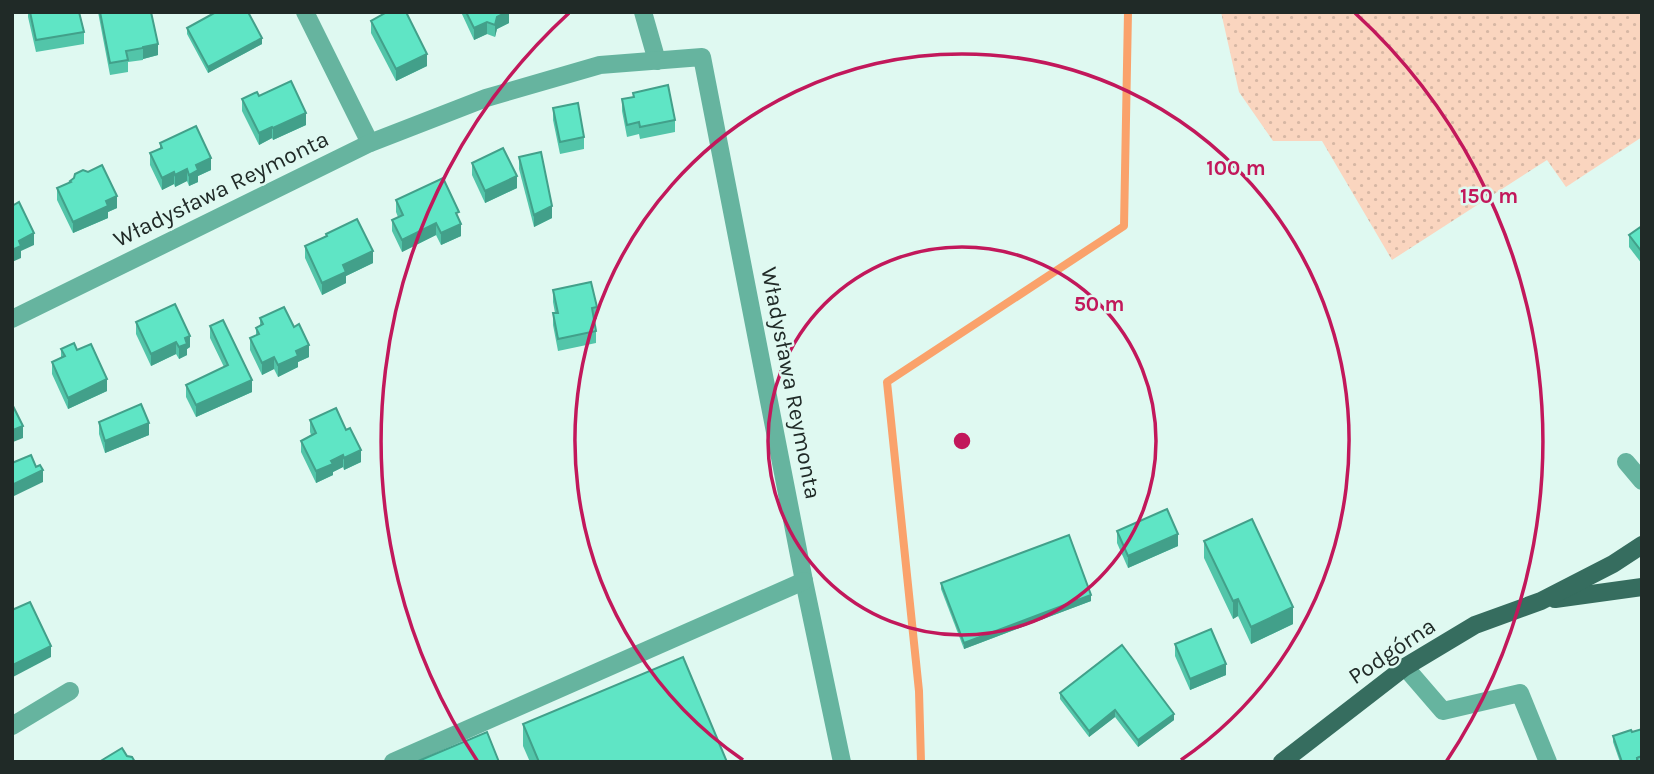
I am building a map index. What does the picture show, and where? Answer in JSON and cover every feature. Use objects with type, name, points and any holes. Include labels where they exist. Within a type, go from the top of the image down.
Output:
[{"type":"main road","name":"Podgórna","points":[[1282,762],[1405,667],[1475,625],[1541,601],[1613,564],[1642,545]]},
{"type":"main road","name":"Podgórna","points":[[1541,601],[1642,587]]},
{"type":"street","points":[[305,12],[370,143]]},
{"type":"street","points":[[643,12],[657,61]]},
{"type":"street","name":"Władysława Reymonta","points":[[12,319],[370,143],[486,98],[600,65],[702,57],[842,762]]},
{"type":"street","points":[[1626,462],[1642,481]]},
{"type":"street","points":[[393,762],[804,581]]},
{"type":"street","points":[[1405,667],[1443,710],[1520,694],[1548,762]]},
{"type":"street","points":[[12,726],[70,691]]},
{"type":"shaded area","points":[[1221,12],[1642,12],[1642,137],[1566,187],[1547,160],[1392,260],[1322,141],[1273,141],[1239,92]]},
{"type":"building","points":[[30,12],[79,12],[84,32],[36,40]]},
{"type":"building","points":[[100,12],[151,12],[158,44],[126,51],[128,60],[110,63]]},
{"type":"building","points":[[216,12],[248,12],[262,38],[208,67],[187,28]]},
{"type":"building","points":[[387,12],[406,12],[427,54],[396,69],[371,21]]},
{"type":"building","points":[[466,12],[507,12],[497,17],[495,25],[487,22],[474,28]]},
{"type":"building","points":[[291,81],[306,113],[259,133],[242,99],[257,92],[259,96]]},
{"type":"building","points":[[668,85],[675,120],[640,127],[639,122],[627,125],[622,99],[634,97],[633,93]]},
{"type":"building","points":[[578,103],[584,137],[560,142],[553,108]]},
{"type":"building","points":[[196,126],[211,158],[196,165],[198,170],[189,175],[187,169],[162,178],[150,153],[162,148],[160,143]]},
{"type":"building","points":[[503,148],[517,176],[485,191],[472,163]]},
{"type":"building","points":[[541,152],[552,206],[534,215],[519,157]]},
{"type":"building","points":[[102,165],[117,196],[106,201],[108,206],[73,222],[57,188],[71,182],[75,174],[83,170],[88,172]]},
{"type":"building","points":[[443,178],[459,212],[456,213],[461,224],[441,233],[436,223],[402,240],[392,220],[403,215],[396,200]]},
{"type":"building","points":[[19,202],[34,233],[19,241],[21,246],[12,250],[12,206]]},
{"type":"building","points":[[357,219],[373,251],[343,265],[346,272],[322,283],[305,246]]},
{"type":"building","points":[[1642,226],[1642,252],[1629,235]]},
{"type":"building","points":[[591,282],[597,307],[592,308],[596,331],[558,339],[553,313],[558,313],[553,290]]},
{"type":"building","points":[[175,304],[190,336],[185,338],[187,344],[179,347],[176,342],[151,354],[136,322]]},
{"type":"building","points":[[284,307],[294,327],[299,324],[309,345],[296,351],[298,356],[278,365],[274,357],[262,363],[250,338],[259,334],[256,328],[263,324],[260,318]]},
{"type":"building","points":[[223,320],[252,380],[196,405],[186,385],[228,365],[210,326]]},
{"type":"building","points":[[74,343],[77,350],[91,344],[107,379],[68,398],[52,362],[65,356],[61,349]]},
{"type":"building","points":[[12,404],[23,426],[13,430],[12,430]]},
{"type":"building","points":[[141,404],[149,423],[105,441],[99,422]]},
{"type":"building","points":[[336,408],[346,430],[350,428],[361,450],[344,458],[343,455],[331,461],[333,464],[316,471],[301,441],[316,433],[310,420]]},
{"type":"building","points":[[31,455],[36,467],[40,465],[43,470],[12,485],[12,463]]},
{"type":"building","points":[[1167,509],[1178,534],[1128,556],[1117,531]]},
{"type":"building","points":[[1252,519],[1293,607],[1251,627],[1238,599],[1233,601],[1204,541]]},
{"type":"building","points":[[1069,535],[1091,595],[964,643],[941,583]]},
{"type":"building","points":[[30,602],[51,646],[13,665],[12,610]]},
{"type":"building","points":[[1211,629],[1226,664],[1190,679],[1175,644]]},
{"type":"building","points":[[1122,645],[1174,714],[1138,740],[1115,710],[1089,731],[1060,693]]},
{"type":"building","points":[[683,657],[727,762],[539,762],[523,724]]},
{"type":"building","points":[[1642,729],[1642,756],[1637,758],[1637,762],[1622,762],[1613,736]]},
{"type":"building","points":[[487,732],[499,762],[416,762]]},
{"type":"building","points":[[122,748],[135,762],[99,762]]},
{"type":"waterway","points":[[921,762],[919,691],[887,382],[1124,226],[1128,12]]}]
